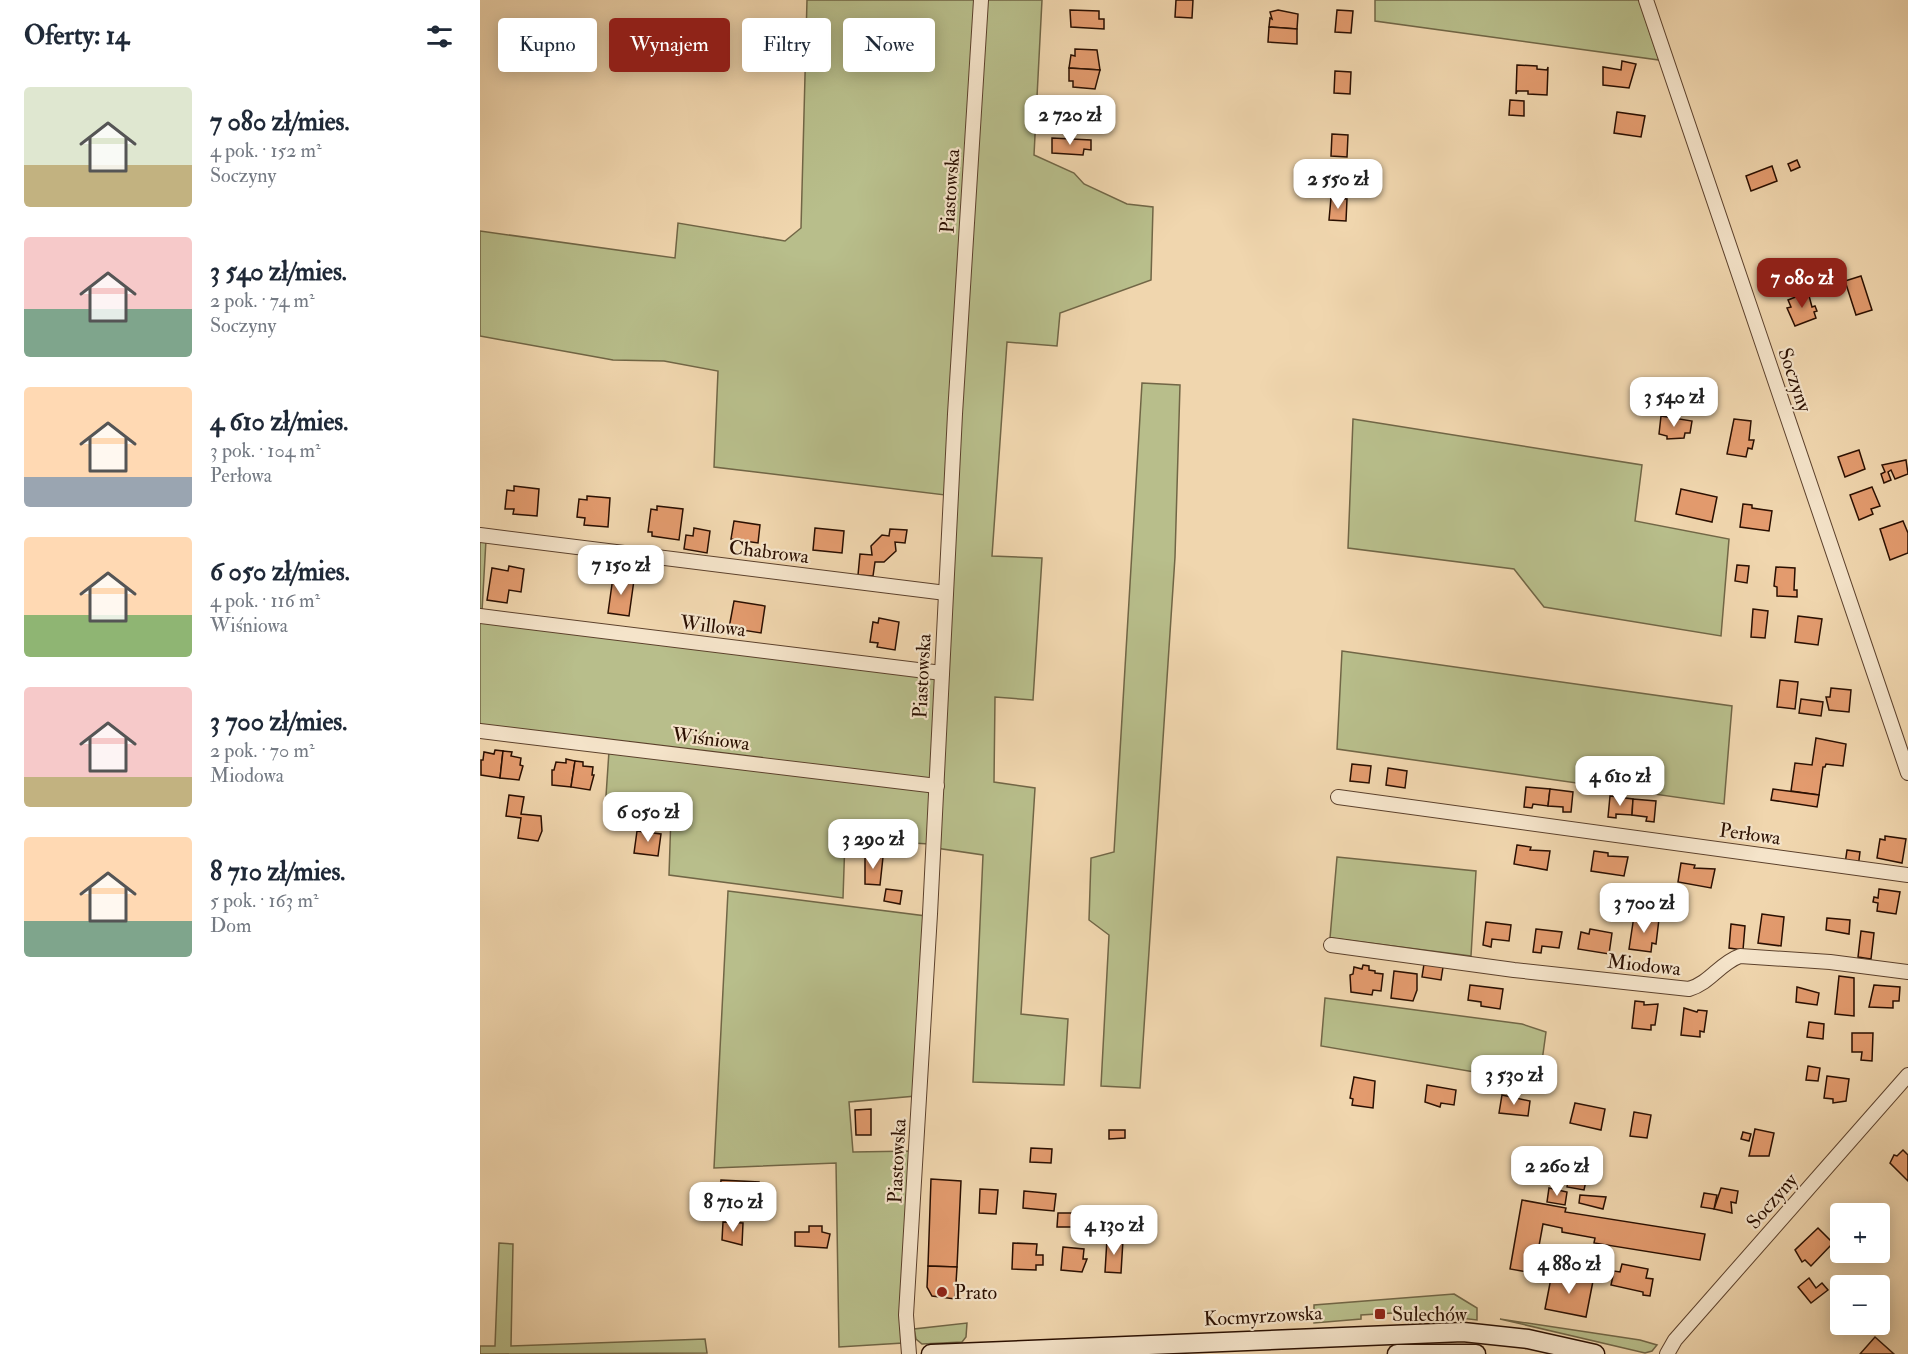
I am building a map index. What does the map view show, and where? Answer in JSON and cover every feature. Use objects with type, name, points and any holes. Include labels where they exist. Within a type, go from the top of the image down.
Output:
[{"type":"main road","name":"Kocmyrzowska","points":[[931,1354],[1307,1336],[1463,1332],[1528,1339],[1594,1354]]},
{"type":"main road","points":[[1398,1354],[1476,1354]]},
{"type":"street","name":"Piastowska","points":[[909,1354],[906,1315],[981,0]]},
{"type":"street","name":"Soczyny","points":[[1646,0],[1908,773]]},
{"type":"street","name":"Chabrowa","points":[[480,535],[946,594]]},
{"type":"street","name":"Willowa","points":[[480,616],[942,673]]},
{"type":"street","name":"Wiśniowa","points":[[480,731],[937,786]]},
{"type":"street","name":"Perłowa","points":[[1338,797],[1908,875]]},
{"type":"street","name":"Miodowa","points":[[1330,945],[1514,970],[1689,989],[1701,986],[1728,960],[1740,956],[1830,962],[1908,972]]},
{"type":"street","name":"Soczyny","points":[[1667,1354],[1675,1340],[1908,1075]]},
{"type":"green space","points":[[807,0],[976,0],[945,495],[714,467],[718,371],[664,361],[613,360],[480,336],[480,231],[675,258],[678,223],[785,241],[801,228],[805,72],[831,72],[831,18],[807,18]]},
{"type":"green space","points":[[984,0],[1042,0],[1034,155],[1074,173],[1084,184],[1127,204],[1153,207],[1151,280],[1060,313],[1057,346],[1007,342],[992,556],[1042,558],[1033,700],[995,697],[994,782],[1035,788],[1021,1014],[1068,1019],[1064,1085],[973,1082],[983,855],[936,848]]},
{"type":"green space","points":[[1375,0],[1639,0],[1659,60],[1375,21]]},
{"type":"green space","points":[[1142,383],[1180,385],[1175,557],[1140,1088],[1101,1086],[1109,935],[1089,920],[1091,858],[1114,852]]},
{"type":"green space","points":[[1353,419],[1642,465],[1635,521],[1729,539],[1721,636],[1544,607],[1514,569],[1348,548]]},
{"type":"green space","points":[[480,539],[486,540],[482,611],[480,611]]},
{"type":"green space","points":[[480,619],[939,676],[934,782],[480,727]]},
{"type":"green space","points":[[1342,651],[1732,706],[1724,804],[1337,749]]},
{"type":"green space","points":[[609,751],[933,790],[929,844],[845,839],[843,898],[669,875],[671,815],[605,811]]},
{"type":"green space","points":[[1337,857],[1476,871],[1471,956],[1330,938]]},
{"type":"green space","points":[[728,891],[926,916],[916,1096],[849,1102],[853,1152],[914,1151],[903,1343],[839,1347],[836,1163],[714,1168]]},
{"type":"green space","points":[[1325,998],[1522,1024],[1546,1032],[1539,1083],[1321,1046]]},
{"type":"green space","points":[[499,1243],[513,1244],[511,1346],[705,1339],[707,1353],[480,1354],[480,1346],[495,1346]]},
{"type":"green space","points":[[1454,1294],[1477,1308],[1477,1320],[1409,1312],[1361,1315],[1361,1319],[1314,1323],[1314,1305]]},
{"type":"green space","points":[[1500,1319],[1640,1340],[1657,1345],[1652,1351],[1645,1353]]},
{"type":"green space","points":[[967,1323],[966,1337],[962,1342],[922,1344],[916,1339],[914,1329]]},
{"type":"building","points":[[1176,0],[1193,0],[1192,18],[1175,17]]},
{"type":"building","points":[[1070,10],[1099,11],[1099,19],[1104,19],[1104,29],[1071,27]]},
{"type":"building","points":[[1278,10],[1298,14],[1297,29],[1269,27],[1270,18],[1272,19],[1270,12]]},
{"type":"building","points":[[1337,10],[1353,11],[1351,33],[1335,32]]},
{"type":"building","points":[[1269,27],[1297,29],[1297,44],[1268,42]]},
{"type":"building","points":[[1075,49],[1097,50],[1100,70],[1069,68],[1071,55],[1075,56]]},
{"type":"building","points":[[1622,61],[1636,64],[1629,88],[1603,85],[1603,67],[1621,70]]},
{"type":"building","points":[[1517,65],[1537,66],[1537,69],[1547,70],[1548,67],[1547,95],[1528,94],[1528,91],[1517,91],[1516,94]]},
{"type":"building","points":[[1069,68],[1100,70],[1095,89],[1073,87],[1073,81],[1069,81]]},
{"type":"building","points":[[1335,71],[1351,72],[1350,94],[1334,93]]},
{"type":"building","points":[[1510,100],[1524,101],[1524,116],[1509,115]]},
{"type":"building","points":[[1060,108],[1098,110],[1098,119],[1091,119],[1091,125],[1059,123]]},
{"type":"building","points":[[1617,112],[1645,116],[1641,137],[1614,133]]},
{"type":"building","points":[[1332,134],[1348,135],[1347,157],[1331,156]]},
{"type":"building","points":[[1052,138],[1091,140],[1091,150],[1084,149],[1083,155],[1052,153]]},
{"type":"building","points":[[1797,160],[1800,167],[1791,171],[1788,164]]},
{"type":"building","points":[[1772,166],[1777,181],[1751,191],[1746,176]]},
{"type":"building","points":[[1331,198],[1347,199],[1346,221],[1329,220]]},
{"type":"building","points":[[1861,276],[1872,310],[1856,315],[1845,281]]},
{"type":"building","points":[[1808,292],[1812,307],[1815,306],[1817,311],[1814,312],[1816,318],[1795,326],[1787,308],[1791,307],[1788,300]]},
{"type":"building","points":[[1661,416],[1692,421],[1690,433],[1685,433],[1684,438],[1667,439],[1667,436],[1659,434]]},
{"type":"building","points":[[1734,419],[1751,421],[1749,440],[1754,440],[1752,449],[1748,448],[1746,457],[1727,454]]},
{"type":"building","points":[[1859,450],[1865,469],[1845,477],[1838,457]]},
{"type":"building","points":[[1906,460],[1908,474],[1895,479],[1891,470],[1888,472],[1891,480],[1884,483],[1881,474],[1885,472],[1882,465]]},
{"type":"building","points":[[514,486],[539,489],[537,516],[513,514],[514,509],[505,509],[507,490],[514,491]]},
{"type":"building","points":[[1872,487],[1880,506],[1871,509],[1873,514],[1859,520],[1850,495]]},
{"type":"building","points":[[1681,489],[1717,497],[1712,522],[1676,514]]},
{"type":"building","points":[[587,496],[610,498],[608,527],[584,525],[585,518],[577,517],[579,499],[587,500]]},
{"type":"building","points":[[1743,504],[1772,511],[1769,531],[1740,527]]},
{"type":"building","points":[[657,506],[683,509],[679,540],[652,536],[652,532],[648,532],[651,509],[657,510]]},
{"type":"building","points":[[734,521],[760,525],[758,543],[731,539]]},
{"type":"building","points":[[1903,521],[1908,533],[1908,553],[1890,560],[1880,529]]},
{"type":"building","points":[[694,528],[710,531],[707,553],[684,549],[686,535],[693,536]]},
{"type":"building","points":[[815,528],[844,531],[842,553],[813,550]]},
{"type":"building","points":[[890,529],[907,530],[905,543],[895,542],[896,551],[884,562],[875,562],[873,576],[858,575],[860,554],[872,555],[871,546],[882,535],[889,536]]},
{"type":"building","points":[[1737,565],[1749,566],[1747,583],[1735,581]]},
{"type":"building","points":[[509,566],[524,569],[521,592],[509,590],[507,603],[487,600],[492,568],[508,571]]},
{"type":"building","points":[[1776,567],[1795,568],[1794,590],[1797,590],[1797,597],[1777,596],[1777,587],[1774,586]]},
{"type":"building","points":[[613,577],[634,580],[629,616],[608,613]]},
{"type":"building","points":[[734,601],[765,606],[761,633],[729,628]]},
{"type":"building","points":[[1753,609],[1768,611],[1765,638],[1751,637]]},
{"type":"building","points":[[1798,616],[1822,619],[1818,645],[1795,642]]},
{"type":"building","points":[[879,618],[899,622],[895,650],[877,647],[878,643],[870,642],[873,622],[878,623]]},
{"type":"building","points":[[1780,680],[1798,682],[1795,709],[1777,707]]},
{"type":"building","points":[[1831,688],[1851,690],[1849,712],[1829,710],[1826,697],[1830,697]]},
{"type":"building","points":[[1801,699],[1823,702],[1821,716],[1799,713]]},
{"type":"building","points":[[1816,738],[1846,744],[1843,766],[1826,764],[1823,767],[1819,795],[1791,791],[1795,763],[1812,765]]},
{"type":"building","points":[[495,750],[503,751],[500,778],[481,775],[481,760],[483,760],[484,752],[494,754]]},
{"type":"building","points":[[503,751],[512,752],[511,756],[521,758],[520,765],[523,766],[519,780],[500,778]]},
{"type":"building","points":[[566,759],[575,761],[571,787],[552,785],[552,770],[556,762],[566,763]]},
{"type":"building","points":[[575,761],[583,762],[583,766],[593,767],[592,775],[594,775],[590,790],[571,787]]},
{"type":"building","points":[[1352,764],[1371,766],[1369,783],[1350,781]]},
{"type":"building","points":[[1388,768],[1407,771],[1405,788],[1386,785]]},
{"type":"building","points":[[1526,787],[1550,789],[1548,806],[1533,804],[1532,808],[1524,807]]},
{"type":"building","points":[[1550,789],[1573,792],[1571,812],[1563,812],[1563,807],[1548,806]]},
{"type":"building","points":[[1773,789],[1819,795],[1817,807],[1771,800]]},
{"type":"building","points":[[509,795],[524,797],[521,814],[541,816],[542,831],[538,841],[518,838],[521,818],[506,816]]},
{"type":"building","points":[[1610,796],[1633,799],[1632,815],[1616,814],[1616,818],[1608,817]]},
{"type":"building","points":[[1633,799],[1656,801],[1654,822],[1646,821],[1647,817],[1632,815]]},
{"type":"building","points":[[637,831],[661,834],[658,856],[634,853]]},
{"type":"building","points":[[1885,836],[1906,839],[1902,863],[1877,858],[1880,839],[1885,840]]},
{"type":"building","points":[[1517,845],[1531,847],[1530,850],[1550,851],[1547,870],[1514,864]]},
{"type":"building","points":[[1847,850],[1860,852],[1858,868],[1845,864]]},
{"type":"building","points":[[1594,851],[1608,853],[1608,856],[1628,857],[1624,876],[1591,871]]},
{"type":"building","points":[[865,855],[883,857],[880,885],[865,884]]},
{"type":"building","points":[[1681,863],[1695,865],[1694,868],[1715,869],[1711,888],[1678,882]]},
{"type":"building","points":[[886,889],[902,891],[900,904],[884,901]]},
{"type":"building","points":[[1879,889],[1900,892],[1896,914],[1877,911],[1878,903],[1873,902],[1874,897],[1878,898]]},
{"type":"building","points":[[1762,914],[1784,917],[1781,946],[1758,943]]},
{"type":"building","points":[[1634,916],[1659,919],[1656,944],[1652,943],[1651,952],[1629,949]]},
{"type":"building","points":[[1827,918],[1850,920],[1849,934],[1826,930]]},
{"type":"building","points":[[1486,922],[1511,925],[1509,941],[1492,939],[1491,947],[1483,945]]},
{"type":"building","points":[[1731,924],[1745,926],[1743,950],[1729,948]]},
{"type":"building","points":[[1536,929],[1562,932],[1559,948],[1542,946],[1541,953],[1533,952]]},
{"type":"building","points":[[1590,929],[1612,933],[1609,954],[1578,949],[1581,932],[1589,934]]},
{"type":"building","points":[[1861,931],[1874,933],[1871,959],[1858,957]]},
{"type":"building","points":[[1424,964],[1443,967],[1441,980],[1422,977]]},
{"type":"building","points":[[1363,965],[1369,966],[1369,970],[1375,973],[1383,974],[1381,991],[1373,990],[1372,995],[1351,992],[1350,975],[1353,974],[1354,967],[1362,969]]},
{"type":"building","points":[[1394,971],[1417,974],[1417,990],[1413,1001],[1391,998]]},
{"type":"building","points":[[1839,976],[1854,978],[1854,1016],[1835,1014]]},
{"type":"building","points":[[1470,985],[1503,989],[1500,1009],[1481,1006],[1481,1002],[1468,1000]]},
{"type":"building","points":[[1874,985],[1900,987],[1899,1001],[1893,1001],[1893,1008],[1869,1007]]},
{"type":"building","points":[[1797,987],[1819,993],[1817,1005],[1796,1002]]},
{"type":"building","points":[[1635,1001],[1644,1002],[1644,1005],[1658,1004],[1655,1025],[1651,1025],[1651,1030],[1632,1028]]},
{"type":"building","points":[[1684,1008],[1697,1012],[1698,1010],[1707,1011],[1704,1032],[1700,1031],[1700,1037],[1681,1035]]},
{"type":"building","points":[[1809,1022],[1824,1024],[1823,1039],[1807,1037]]},
{"type":"building","points":[[1852,1033],[1873,1033],[1872,1061],[1861,1060],[1862,1052],[1852,1052]]},
{"type":"building","points":[[1808,1066],[1820,1068],[1818,1081],[1806,1080]]},
{"type":"building","points":[[1827,1076],[1849,1079],[1846,1101],[1833,1103],[1833,1099],[1824,1098]]},
{"type":"building","points":[[1354,1077],[1375,1081],[1373,1108],[1352,1105],[1353,1099],[1350,1098]]},
{"type":"building","points":[[1427,1085],[1456,1090],[1454,1105],[1441,1103],[1440,1107],[1425,1102]]},
{"type":"building","points":[[1502,1095],[1530,1101],[1528,1116],[1499,1113]]},
{"type":"building","points":[[1575,1103],[1605,1109],[1601,1130],[1570,1123]]},
{"type":"building","points":[[871,1109],[871,1135],[856,1135],[855,1110]]},
{"type":"building","points":[[1634,1112],[1651,1115],[1647,1138],[1630,1136]]},
{"type":"building","points":[[1755,1129],[1774,1133],[1769,1156],[1749,1156]]},
{"type":"building","points":[[1109,1130],[1125,1130],[1125,1138],[1109,1139]]},
{"type":"building","points":[[1743,1132],[1751,1134],[1749,1141],[1741,1139]]},
{"type":"building","points":[[1031,1148],[1052,1149],[1051,1163],[1030,1162]]},
{"type":"building","points":[[1903,1150],[1908,1155],[1908,1181],[1890,1163],[1894,1155],[1897,1156]]},
{"type":"building","points":[[1566,1166],[1588,1169],[1587,1177],[1592,1177],[1591,1182],[1586,1181],[1584,1190],[1567,1187],[1569,1175],[1565,1174]]},
{"type":"building","points":[[931,1179],[961,1181],[957,1267],[928,1266]]},
{"type":"building","points":[[721,1180],[759,1182],[758,1197],[720,1194]]},
{"type":"building","points":[[1549,1188],[1567,1192],[1565,1205],[1547,1202]]},
{"type":"building","points":[[1721,1188],[1738,1191],[1736,1203],[1731,1202],[1732,1213],[1714,1209]]},
{"type":"building","points":[[980,1189],[998,1190],[996,1214],[979,1213]]},
{"type":"building","points":[[1024,1191],[1056,1194],[1054,1211],[1023,1208]]},
{"type":"building","points":[[1704,1193],[1717,1195],[1714,1209],[1701,1207]]},
{"type":"building","points":[[1580,1195],[1606,1197],[1603,1209],[1579,1203]]},
{"type":"building","points":[[1522,1200],[1566,1208],[1565,1212],[1705,1234],[1700,1260],[1594,1243],[1595,1238],[1562,1232],[1562,1228],[1543,1224],[1534,1273],[1510,1269]]},
{"type":"building","points":[[1058,1213],[1073,1213],[1072,1227],[1057,1227]]},
{"type":"building","points":[[723,1222],[743,1223],[742,1245],[722,1240]]},
{"type":"building","points":[[809,1226],[822,1226],[822,1232],[830,1234],[827,1248],[795,1246],[795,1232],[809,1232]]},
{"type":"building","points":[[1818,1228],[1830,1240],[1830,1246],[1811,1266],[1805,1260],[1802,1262],[1795,1250]]},
{"type":"building","points":[[1107,1239],[1123,1240],[1121,1273],[1105,1272]]},
{"type":"building","points":[[1013,1243],[1037,1244],[1036,1255],[1043,1255],[1043,1265],[1036,1265],[1036,1270],[1012,1269]]},
{"type":"building","points":[[1063,1247],[1084,1249],[1083,1259],[1087,1259],[1082,1272],[1061,1270]]},
{"type":"building","points":[[1622,1264],[1648,1269],[1646,1278],[1653,1279],[1650,1296],[1643,1295],[1643,1292],[1611,1285],[1614,1271],[1620,1272]]},
{"type":"building","points":[[928,1266],[957,1267],[955,1299],[932,1296],[927,1287]]},
{"type":"building","points":[[1552,1273],[1593,1281],[1586,1317],[1545,1309]]},
{"type":"building","points":[[1809,1278],[1816,1288],[1822,1283],[1828,1290],[1811,1303],[1798,1287]]},
{"type":"building","points":[[1875,1337],[1894,1354],[1860,1354]]},
{"type":"place","name":"Prato","points":[[942,1292]]},
{"type":"place","name":"Sulechów","points":[[1380,1314]]}]
